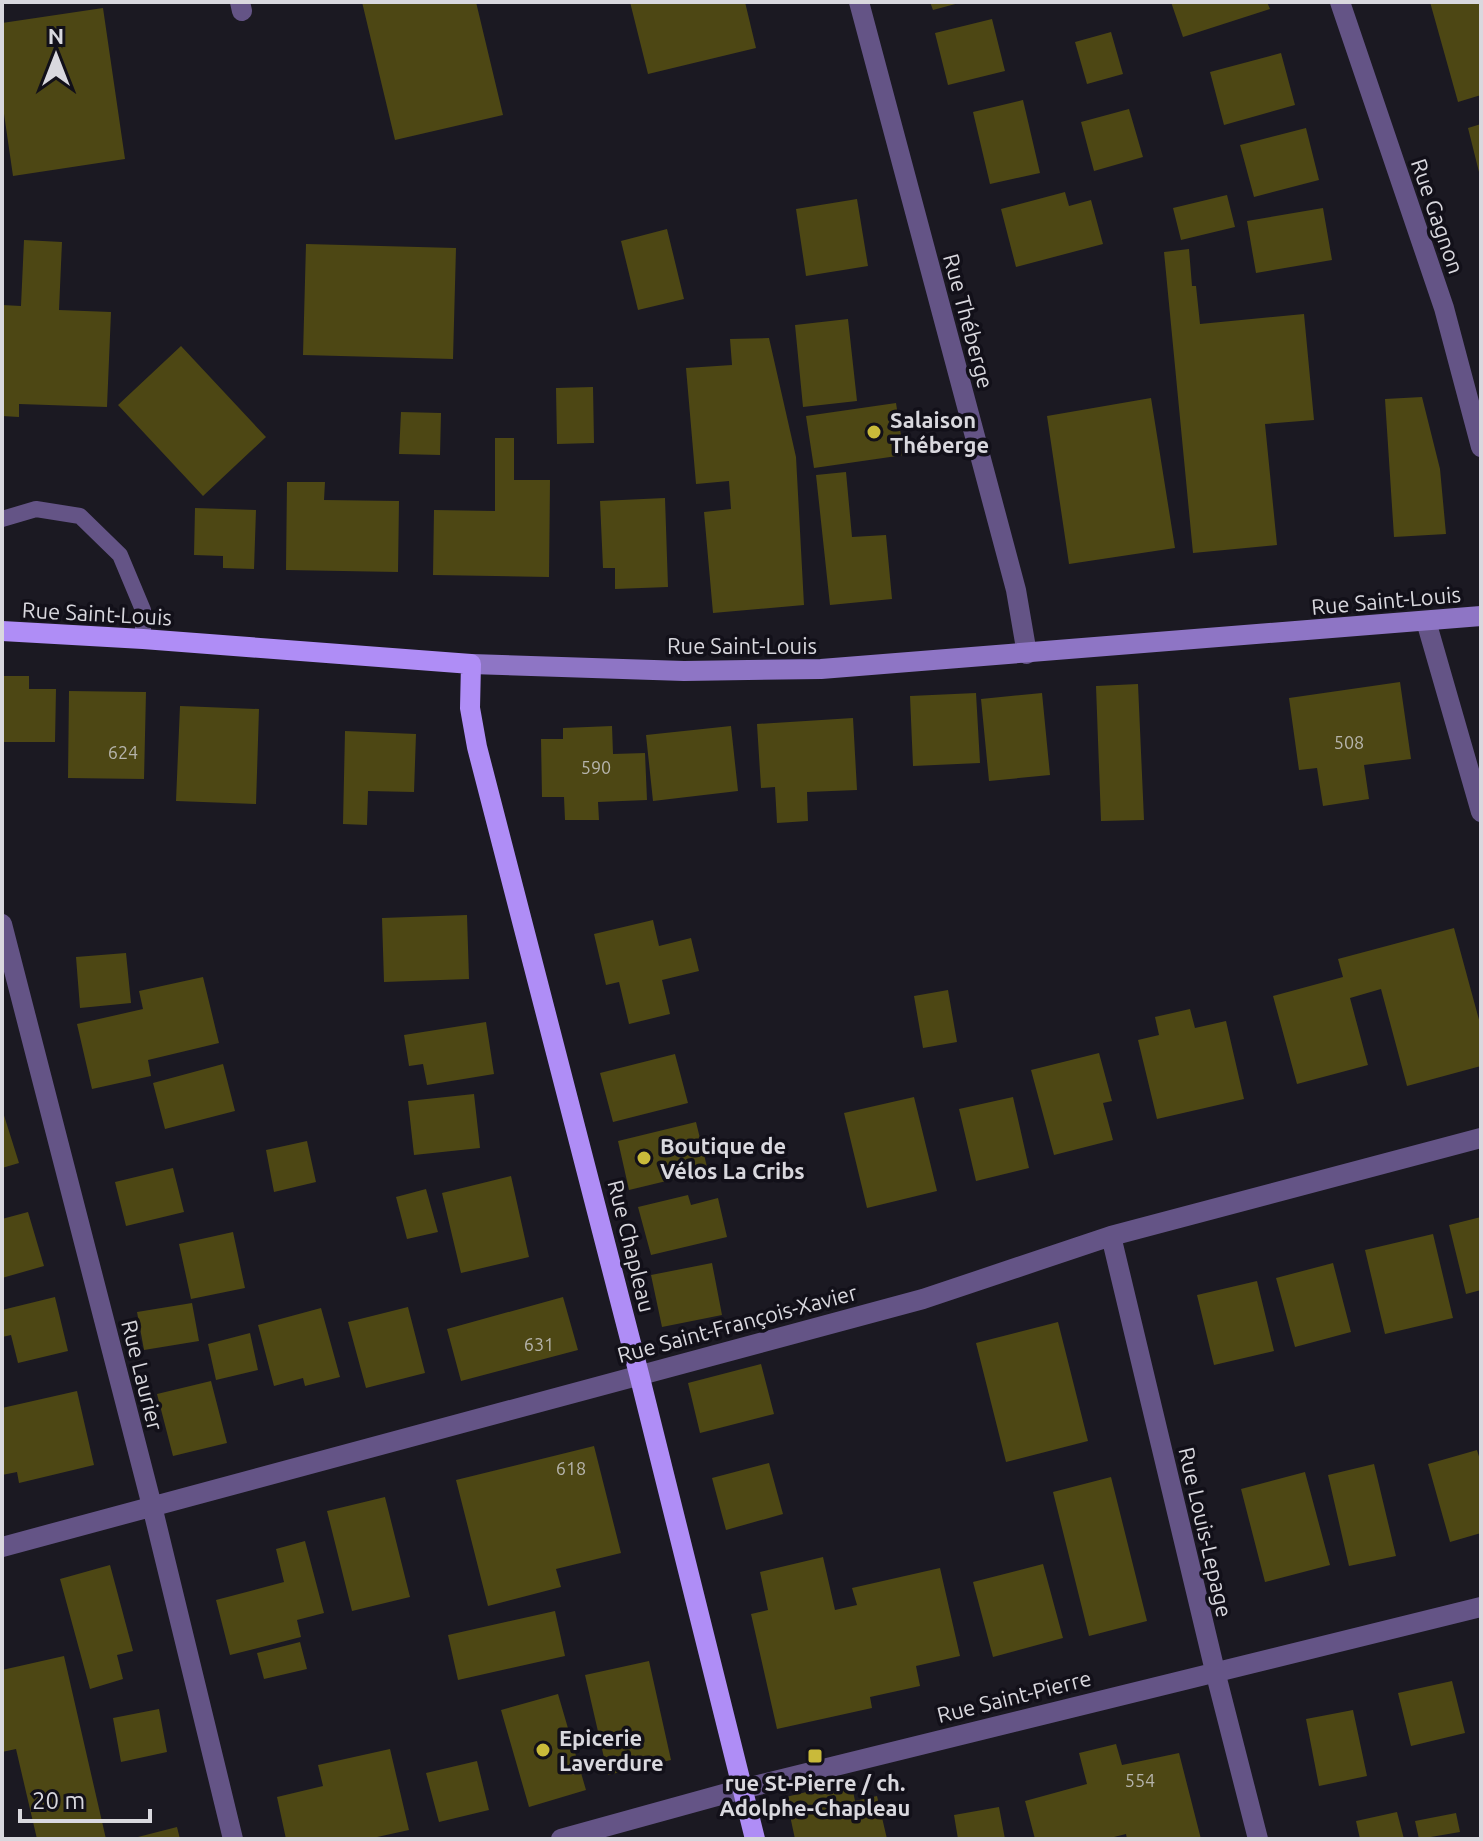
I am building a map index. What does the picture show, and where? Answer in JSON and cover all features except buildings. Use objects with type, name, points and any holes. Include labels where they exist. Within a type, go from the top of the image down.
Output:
[{"type":"main road","name":"Rue Saint-Louis","points":[[2,631],[471,664],[775,671],[1027,654],[1481,616]]},
{"type":"main road","name":"Rue Chapleau","points":[[471,664],[470,708],[477,747],[755,1839]]},
{"type":"street","name":"Rue Théberge","points":[[859,2],[1016,590],[1027,654]]},
{"type":"street","name":"Rue Gagnon","points":[[1340,2],[1444,308],[1481,447]]},
{"type":"street","points":[[1426,621],[1481,812]]},
{"type":"street","name":"Rue Laurier","points":[[2,924],[152,1506],[233,1839]]},
{"type":"street","name":"Rue Saint-François-Xavier","points":[[2,1547],[923,1299],[1111,1236],[1481,1138]]},
{"type":"street","name":"Rue Louis-Lepage","points":[[1111,1236],[1258,1839]]},
{"type":"street","name":"Rue Saint-Pierre","points":[[561,1839],[742,1789],[1481,1607]]},
{"type":"lane","points":[[2,519],[36,509],[80,516],[120,555],[143,610],[143,639]]},
{"type":"place","name":"Salaison Théberge","points":[[874,432]]},
{"type":"place","name":"Boutique de Vélos La Cribs","points":[[644,1158]]},
{"type":"place","name":"Epicerie Laverdure","points":[[543,1750]]},
{"type":"place","name":"rue St-Pierre / ch. Adolphe-Chapleau","points":[[815,1756]]}]
